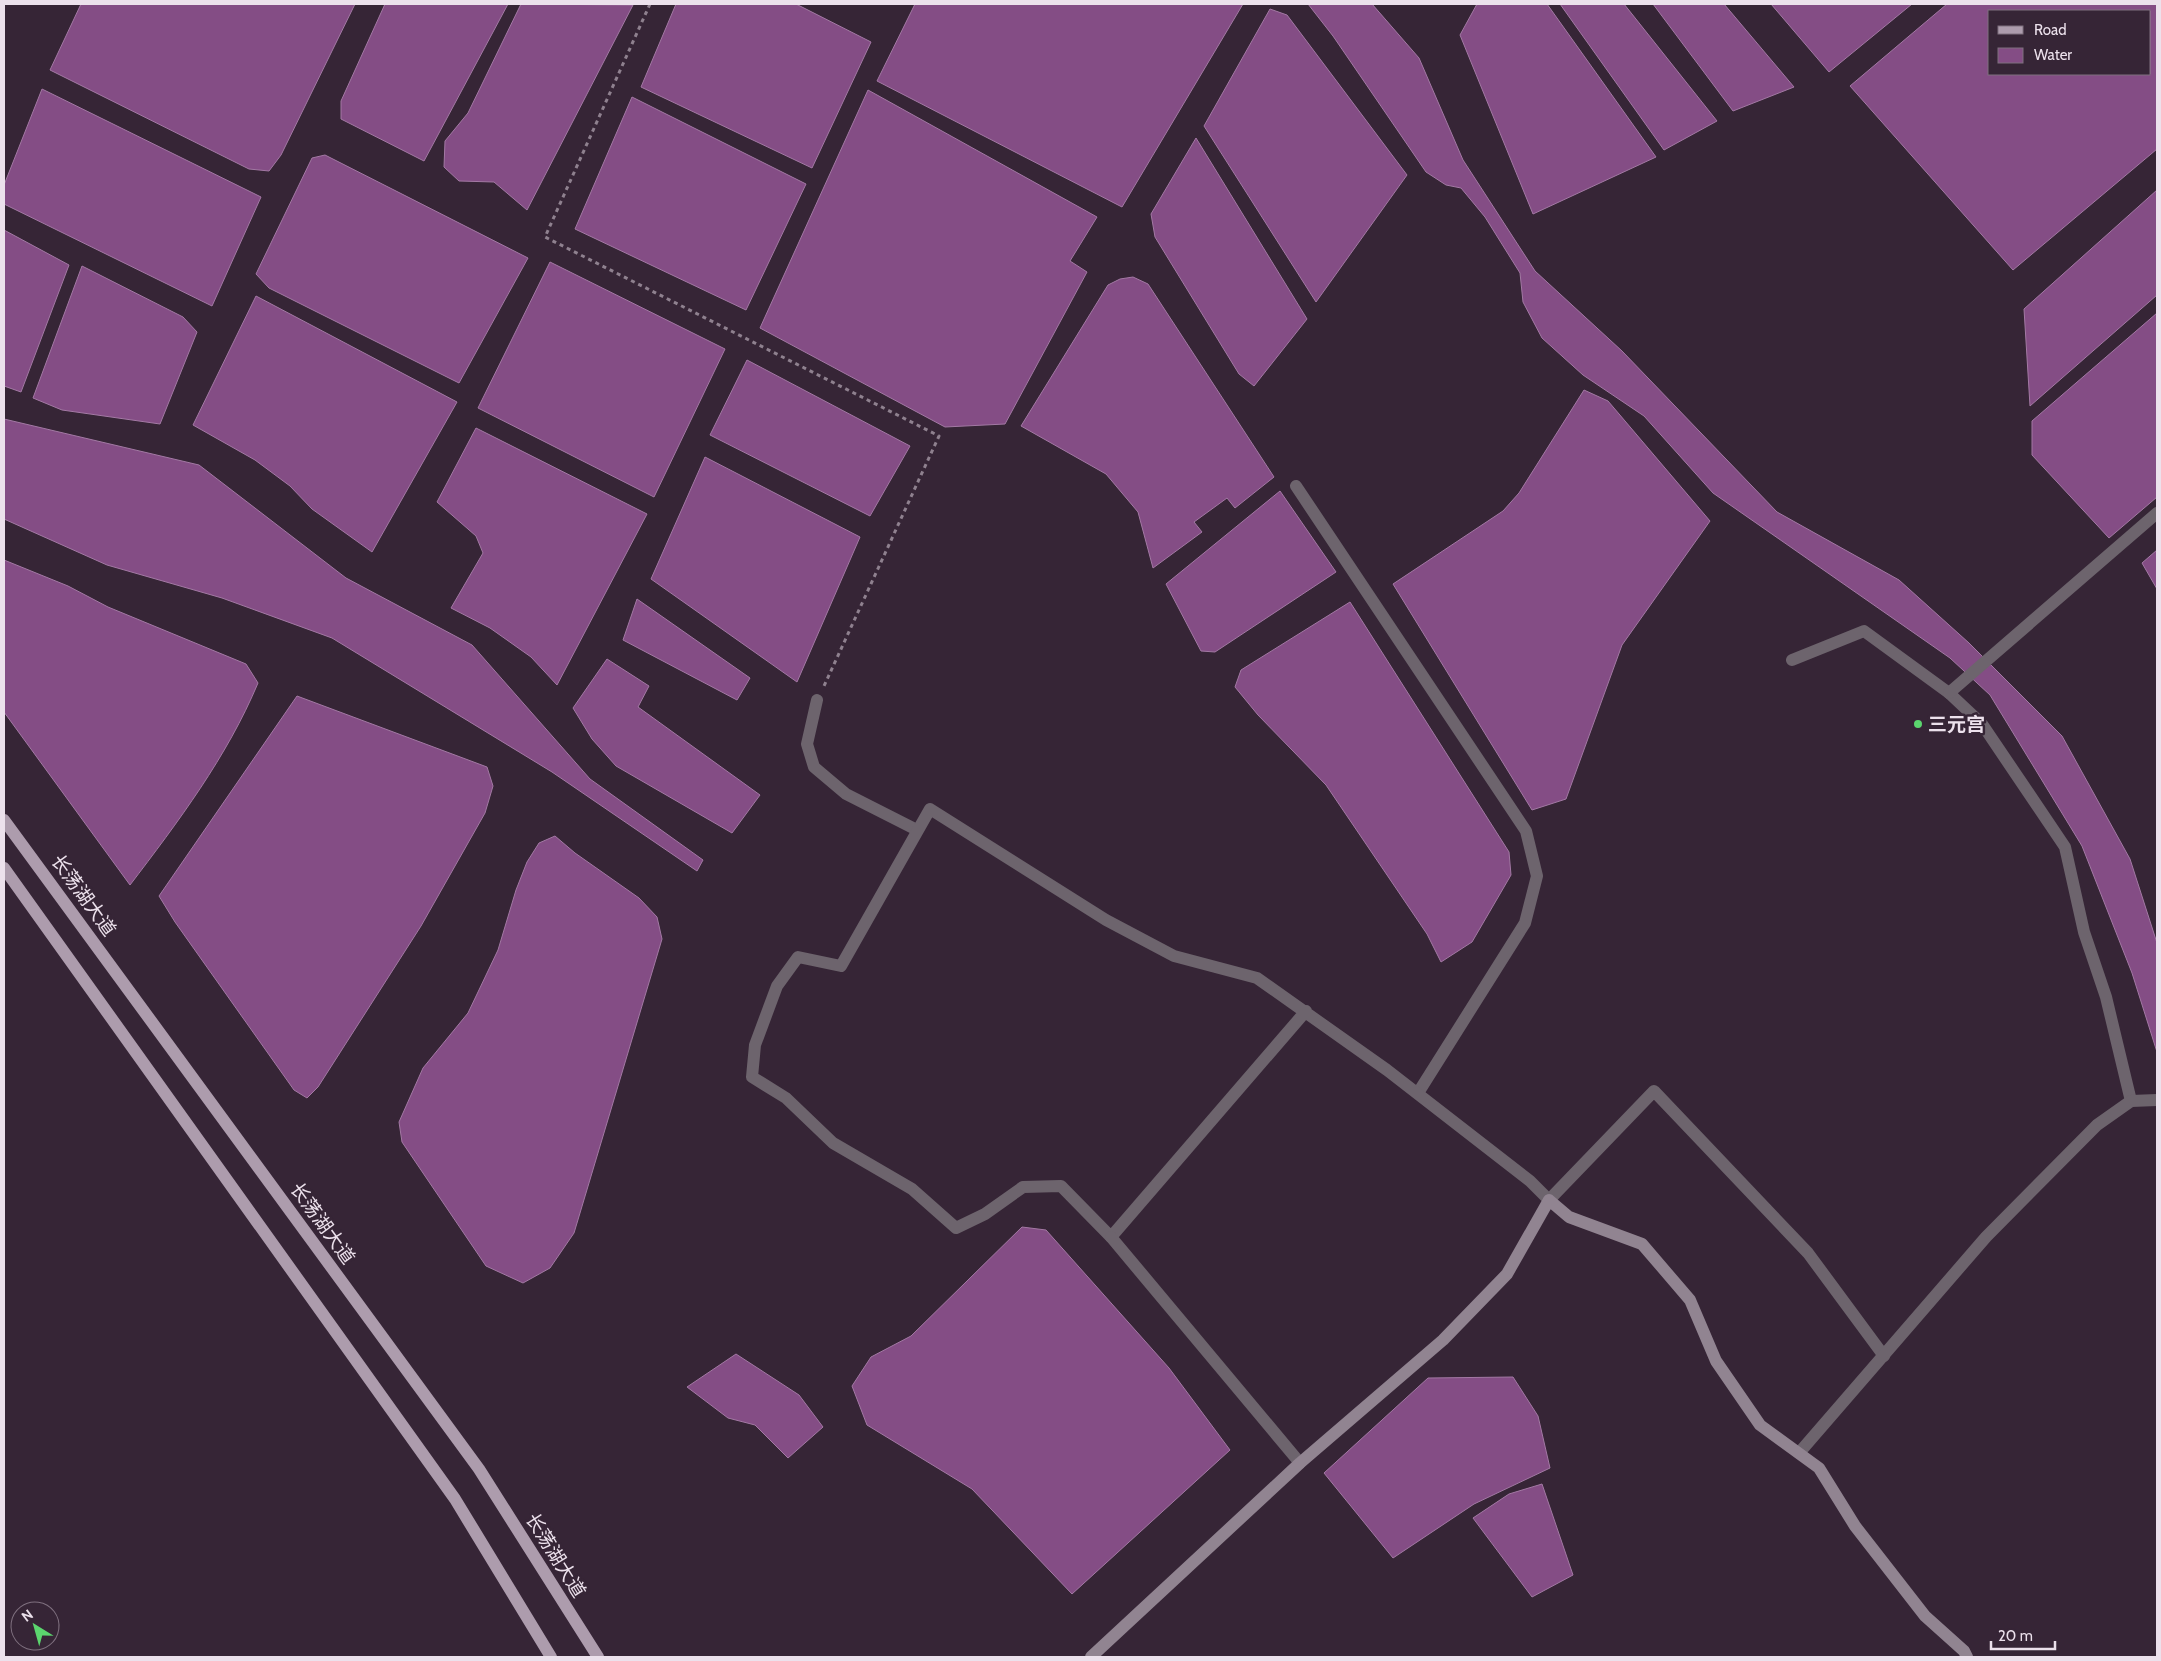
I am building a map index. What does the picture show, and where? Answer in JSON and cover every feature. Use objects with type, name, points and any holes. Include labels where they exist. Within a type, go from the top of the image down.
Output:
[{"type":"main road","name":"长荡湖大道","points":[[4,820],[479,1469],[598,1657]]},
{"type":"main road","points":[[4,868],[455,1499],[551,1657]]},
{"type":"street","points":[[1296,486],[1526,831],[1536,876],[1525,923],[1418,1093]]},
{"type":"street","points":[[1950,693],[2157,512]]},
{"type":"street","points":[[1792,660],[1864,631],[1950,693],[1982,724],[2065,847],[2084,932],[2106,996],[2131,1101]]},
{"type":"street","points":[[817,700],[807,744],[814,767],[846,794],[917,830]]},
{"type":"street","points":[[1300,1462],[1111,1237],[1060,1186],[1023,1187],[985,1214],[956,1228],[912,1189],[833,1143],[786,1098],[752,1076],[755,1045],[777,986],[798,957],[841,966],[930,809],[1106,920],[1174,956],[1257,978],[1306,1011],[1418,1093],[1530,1181],[1569,1217],[1642,1244],[1690,1300],[1716,1361],[1760,1425],[1819,1468],[1855,1526],[1919,1608],[1964,1651],[1967,1657]]},
{"type":"street","points":[[1111,1237],[1306,1011]]},
{"type":"street","points":[[1091,1657],[1300,1462],[1443,1340],[1507,1274],[1550,1200],[1654,1091],[1808,1253],[1884,1356]]},
{"type":"street","points":[[1799,1453],[1986,1237],[2097,1125],[2131,1101],[2157,1100]]},
{"type":"path","points":[[650,4],[545,237],[940,436],[817,700]]},
{"type":"water","points":[[81,4],[355,4],[281,155],[269,171],[249,169],[50,70]]},
{"type":"water","points":[[385,4],[508,4],[424,161],[341,119],[341,101]]},
{"type":"water","points":[[521,4],[633,5],[527,210],[494,182],[459,181],[444,167],[445,141],[468,113]]},
{"type":"water","points":[[676,4],[796,4],[871,42],[812,168],[641,87]]},
{"type":"water","points":[[915,4],[1243,4],[1122,207],[877,81]]},
{"type":"water","points":[[1308,4],[1372,4],[1419,58],[1463,160],[1535,271],[1622,351],[1777,512],[1899,580],[1969,643],[2062,736],[2130,859],[2157,943],[2157,1052],[2132,973],[2082,846],[1990,695],[1950,658],[1713,493],[1644,416],[1583,375],[1542,338],[1523,302],[1520,273],[1485,217],[1461,188],[1446,185],[1426,172],[1333,36]]},
{"type":"water","points":[[1477,4],[1547,4],[1656,157],[1533,214],[1460,35]]},
{"type":"water","points":[[1560,4],[1624,4],[1717,121],[1664,150]]},
{"type":"water","points":[[1653,4],[1724,4],[1794,87],[1733,111]]},
{"type":"water","points":[[1771,4],[1912,4],[1829,72]]},
{"type":"water","points":[[1947,4],[2157,4],[2157,149],[2013,270],[1850,86]]},
{"type":"water","points":[[1270,9],[1287,15],[1407,175],[1316,302],[1204,126]]},
{"type":"water","points":[[42,89],[261,197],[212,306],[4,204],[4,185]]},
{"type":"water","points":[[868,90],[1097,217],[1070,261],[1087,272],[1005,424],[945,427],[760,328]]},
{"type":"water","points":[[632,97],[806,184],[746,310],[575,229]]},
{"type":"water","points":[[1196,138],[1307,319],[1254,386],[1239,374],[1155,237],[1151,214]]},
{"type":"water","points":[[325,155],[528,258],[459,383],[269,288],[256,274],[312,158]]},
{"type":"water","points":[[2157,190],[2157,295],[2030,406],[2024,309]]},
{"type":"water","points":[[4,230],[69,265],[21,392],[4,386]]},
{"type":"water","points":[[550,262],[725,349],[654,497],[478,408]]},
{"type":"water","points":[[82,266],[183,317],[197,332],[160,424],[62,410],[33,398]]},
{"type":"water","points":[[1133,277],[1148,284],[1274,477],[1235,508],[1227,498],[1194,522],[1202,532],[1153,568],[1138,512],[1106,474],[1021,426],[1108,285],[1120,279]]},
{"type":"water","points":[[256,296],[457,402],[372,552],[312,509],[290,486],[255,460],[193,425]]},
{"type":"water","points":[[2157,313],[2157,497],[2109,538],[2032,455],[2032,421]]},
{"type":"water","points":[[747,360],[910,446],[870,516],[710,435]]},
{"type":"water","points":[[1584,390],[1608,401],[1710,521],[1622,645],[1566,799],[1532,810],[1393,584],[1503,511],[1519,493]]},
{"type":"water","points":[[4,419],[199,465],[346,578],[472,645],[590,779],[703,860],[697,871],[552,772],[332,638],[222,598],[107,565],[4,519]]},
{"type":"water","points":[[476,428],[647,514],[557,685],[531,657],[490,628],[451,608],[483,553],[476,536],[437,502]]},
{"type":"water","points":[[705,457],[860,537],[797,682],[651,579]]},
{"type":"water","points":[[1280,491],[1336,572],[1215,652],[1201,651],[1166,584]]},
{"type":"water","points":[[2157,550],[2157,589],[2142,563]]},
{"type":"water","points":[[4,560],[68,586],[108,607],[246,664],[258,683],[246,710],[217,763],[130,885],[4,712]]},
{"type":"water","points":[[637,599],[750,678],[737,700],[623,640]]},
{"type":"water","points":[[1350,602],[1509,852],[1511,875],[1472,942],[1441,962],[1427,934],[1326,785],[1258,715],[1235,687],[1241,670]]},
{"type":"water","points":[[607,659],[649,686],[638,707],[760,795],[732,833],[616,766],[592,739],[573,708]]},
{"type":"water","points":[[297,696],[487,767],[493,786],[485,813],[421,926],[318,1087],[307,1098],[294,1090],[175,922],[159,896]]},
{"type":"water","points":[[555,836],[575,853],[639,898],[657,917],[662,939],[574,1233],[550,1268],[523,1283],[486,1266],[402,1142],[399,1122],[423,1068],[468,1013],[498,950],[516,890],[527,862],[539,843]]},
{"type":"water","points":[[1022,1227],[1046,1230],[1169,1368],[1230,1450],[1072,1594],[972,1489],[867,1425],[852,1386],[871,1357],[911,1336]]},
{"type":"water","points":[[736,1354],[799,1395],[823,1427],[788,1458],[755,1425],[728,1418],[687,1387]]},
{"type":"water","points":[[1513,1377],[1538,1416],[1550,1468],[1474,1504],[1393,1558],[1324,1473],[1428,1378]]},
{"type":"water","points":[[1542,1484],[1573,1575],[1532,1597],[1473,1518],[1509,1494]]},
{"type":"place","name":"三元宫","points":[[1918,724]]}]
